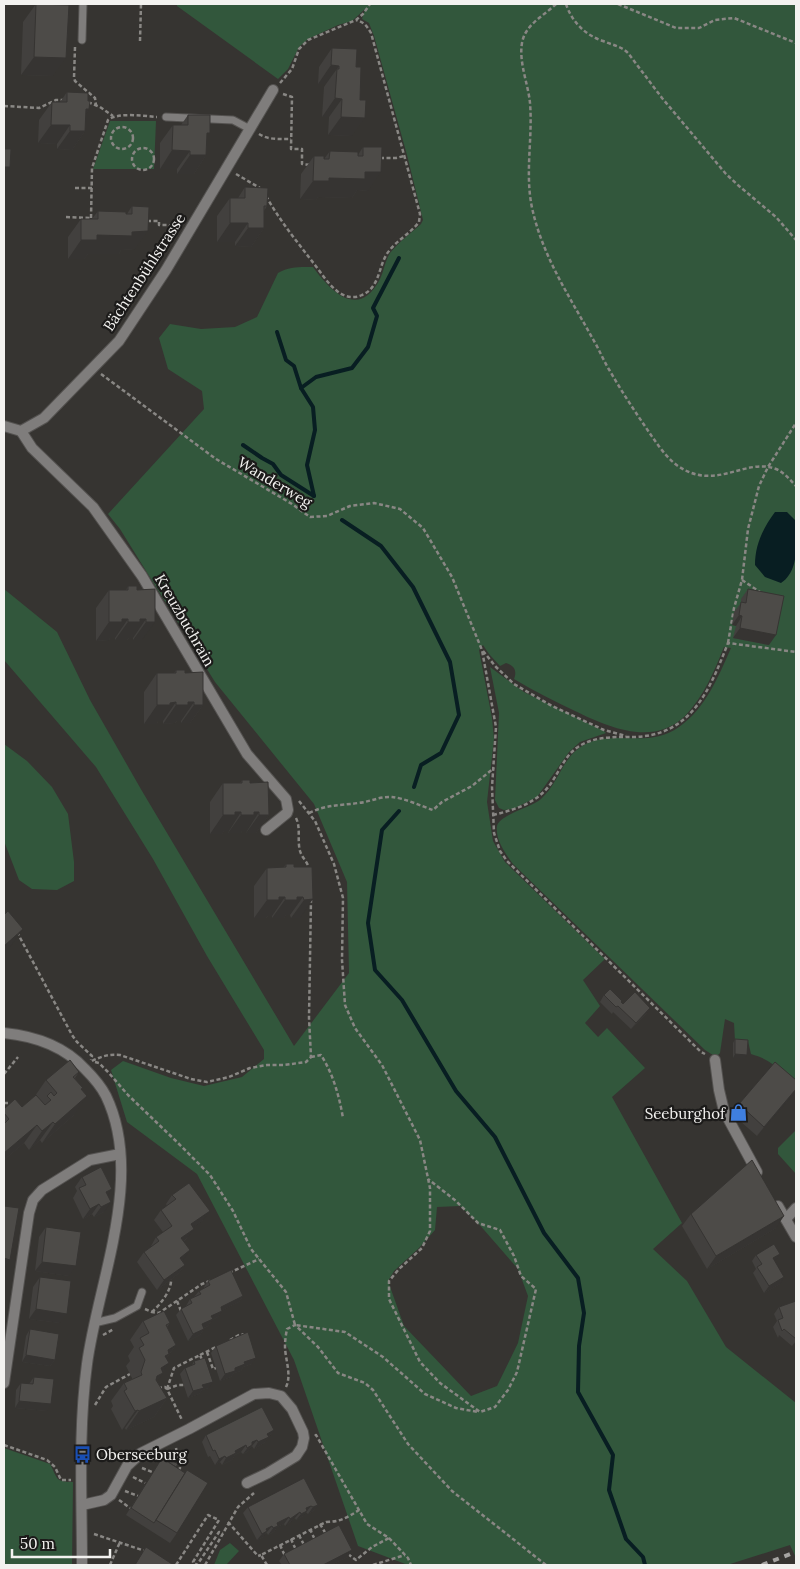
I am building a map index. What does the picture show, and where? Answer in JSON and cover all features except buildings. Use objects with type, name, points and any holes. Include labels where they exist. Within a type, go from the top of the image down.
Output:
[{"type":"street","name":"Bächtenbühlstrasse","points":[[21,432],[44,418],[119,341],[166,270],[273,90]]},
{"type":"street","points":[[4,426],[21,432]]},
{"type":"street","name":"Kreuzbuchrain","points":[[21,432],[32,448],[93,507],[142,576],[247,754],[286,799],[288,810]]},
{"type":"street","points":[[266,830],[287,813],[288,810]]},
{"type":"street","points":[[4,1033],[37,1039],[70,1055],[82,1066],[106,1096],[113,1118],[120,1154],[120,1191],[117,1216],[106,1278],[94,1323],[87,1364],[82,1436],[82,1565]]},
{"type":"street","points":[[715,1060],[724,1111],[762,1180]]},
{"type":"street","points":[[4,1383],[28,1213],[33,1200],[42,1190],[90,1160],[120,1154]]},
{"type":"street","points":[[772,1197],[796,1237]]},
{"type":"street","points":[[782,1216],[796,1208]]},
{"type":"street","points":[[82,1505],[104,1500],[112,1495],[127,1466],[141,1453],[254,1394],[270,1392],[281,1396],[292,1409],[304,1438],[302,1447],[296,1456],[252,1481]]},
{"type":"lane","points":[[79,41],[83,4]]},
{"type":"lane","points":[[166,117],[233,120],[250,129]]},
{"type":"lane","points":[[94,1323],[115,1318],[137,1306],[142,1292]]},
{"type":"path","points":[[140,41],[141,4]]},
{"type":"path","points":[[273,90],[292,68],[299,49],[308,40],[356,20],[370,4]]},
{"type":"path","points":[[556,4],[532,24],[524,36],[521,51],[530,109],[529,184],[532,211],[545,250],[559,280],[609,370],[643,424],[676,465],[689,473],[715,477],[753,468],[768,467],[786,475],[796,486]]},
{"type":"path","points":[[566,4],[569,14],[588,34],[623,48],[628,53],[662,98],[726,174],[776,217],[796,240]]},
{"type":"path","points":[[618,4],[676,28],[699,28],[715,20],[734,18],[796,43]]},
{"type":"path","points":[[226,169],[258,187],[263,192],[285,226],[337,291],[352,298],[364,295],[369,290],[380,276],[384,258],[389,250],[419,222],[420,214],[371,33],[368,27],[356,20]]},
{"type":"path","points":[[79,41],[74,78],[95,98],[96,105]]},
{"type":"path","points":[[4,106],[39,108],[56,100],[71,100]]},
{"type":"path","points":[[84,102],[96,105],[112,116],[166,117]]},
{"type":"path","points":[[292,104],[291,149],[302,149],[302,164],[311,165]]},
{"type":"path","points":[[91,218],[92,168],[108,120],[112,116]]},
{"type":"path","points":[[124,127],[131,130],[134,138],[130,145],[124,149],[117,148],[112,142],[112,134],[116,128],[124,127]]},
{"type":"path","points":[[104,132],[112,134]]},
{"type":"path","points":[[269,138],[291,139]]},
{"type":"path","points":[[130,145],[136,151]]},
{"type":"path","points":[[144,148],[151,152],[154,160],[150,167],[142,170],[135,166],[132,158],[136,151],[144,148]]},
{"type":"path","points":[[373,158],[404,156]]},
{"type":"path","points":[[75,188],[92,188]]},
{"type":"path","points":[[66,218],[100,218]]},
{"type":"path","points":[[82,218],[82,223]]},
{"type":"path","points":[[141,220],[159,221],[159,225],[166,225]]},
{"type":"path","name":"Wanderweg","points":[[92,368],[216,459],[292,504],[310,517],[327,516],[350,506],[374,503],[400,509],[423,528],[452,577],[482,650],[496,727],[493,816],[494,834],[500,851],[507,861],[701,1052],[715,1060]]},
{"type":"path","points":[[493,816],[512,811],[536,799],[549,786],[566,758],[578,747],[590,740],[658,733],[675,726],[690,715],[703,698],[716,675],[728,643],[734,608],[742,580],[748,529],[759,486],[768,467],[796,423]]},
{"type":"path","points":[[742,580],[760,592]]},
{"type":"path","points":[[728,643],[796,652]]},
{"type":"path","name":"Wanderweg","points":[[482,650],[514,684],[568,714],[604,730],[629,737]]},
{"type":"path","points":[[309,813],[336,804],[360,803],[378,798],[394,797],[433,810],[442,802],[472,786],[494,768]]},
{"type":"path","points":[[296,798],[315,821],[334,864],[343,898],[342,960],[345,1005],[355,1028],[382,1065],[420,1140],[430,1188],[430,1231],[422,1248],[399,1269],[390,1281],[389,1299],[420,1362],[440,1383],[480,1412]]},
{"type":"path","points":[[288,810],[297,818],[300,851],[309,864],[309,871]]},
{"type":"path","points":[[311,892],[309,1018],[311,1057]]},
{"type":"path","points":[[16,930],[72,1035],[92,1056],[91,1062]]},
{"type":"path","points":[[91,1062],[111,1054],[120,1055],[191,1079],[207,1082],[250,1068],[267,1065],[284,1066],[306,1062],[311,1057],[320,1055],[330,1070],[344,1118]]},
{"type":"path","points":[[4,1074],[18,1057]]},
{"type":"path","points":[[91,1062],[99,1063],[128,1095],[210,1175],[233,1211],[251,1249],[286,1292],[295,1325],[318,1347],[338,1372],[365,1383],[373,1390],[408,1444],[452,1491],[546,1565]]},
{"type":"path","points":[[4,1103],[8,1103],[16,1110]]},
{"type":"path","points":[[281,1396],[288,1382],[285,1346],[287,1329],[295,1325],[345,1332],[383,1357],[426,1394],[456,1408],[480,1412],[495,1407],[508,1390],[517,1372],[536,1289],[521,1276],[514,1256],[500,1230],[478,1223],[456,1201],[428,1179]]},
{"type":"path","points":[[227,1273],[259,1259]]},
{"type":"path","points":[[152,1312],[172,1284],[171,1279]]},
{"type":"path","points":[[137,1306],[159,1313],[214,1279]]},
{"type":"path","points":[[197,1288],[200,1294]]},
{"type":"path","points":[[186,1295],[189,1299]]},
{"type":"path","points":[[177,1301],[182,1313]]},
{"type":"path","points":[[225,1343],[241,1334],[244,1334],[246,1338]]},
{"type":"path","points":[[181,1418],[167,1388],[174,1368],[221,1345]]},
{"type":"path","points":[[207,1352],[214,1369],[216,1368]]},
{"type":"path","points":[[200,1355],[204,1364]]},
{"type":"path","points":[[91,1407],[94,1407],[106,1387],[130,1374]]},
{"type":"path","points":[[152,1391],[160,1386],[167,1388],[184,1385]]},
{"type":"path","points":[[304,1438],[316,1435],[366,1524],[389,1538],[408,1558],[411,1565]]},
{"type":"path","points":[[173,1444],[177,1452],[180,1468],[178,1473],[181,1477]]},
{"type":"path","points":[[4,1445],[46,1460],[55,1467],[60,1480],[73,1480]]},
{"type":"path","points":[[136,1465],[152,1472]]},
{"type":"path","points":[[130,1475],[145,1483]]},
{"type":"path","points":[[205,1565],[238,1507],[261,1487],[252,1481]]},
{"type":"path","points":[[124,1491],[138,1496]]},
{"type":"path","points":[[119,1500],[130,1508]]},
{"type":"path","points":[[228,1522],[258,1556],[320,1524],[336,1522],[347,1518],[358,1510]]},
{"type":"path","points":[[176,1565],[208,1515],[219,1520],[193,1562],[197,1565],[219,1532],[223,1533]]},
{"type":"path","points":[[320,1524],[326,1536]]},
{"type":"path","points":[[310,1529],[316,1541]]},
{"type":"path","points":[[94,1534],[146,1552]]},
{"type":"path","points":[[299,1535],[305,1547]]},
{"type":"path","points":[[346,1551],[356,1560],[372,1547],[389,1538]]},
{"type":"path","points":[[291,1540],[296,1551]]},
{"type":"path","points":[[110,1565],[120,1542]]},
{"type":"path","points":[[280,1545],[286,1557]]},
{"type":"path","points":[[261,1555],[267,1565]]},
{"type":"path","points":[[373,1565],[405,1555]]},
{"type":"green space","points":[[177,4],[796,4],[796,1090],[772,1063],[751,1054],[748,1041],[735,1041],[734,1023],[725,1019],[720,1053],[716,1057],[705,1050],[513,864],[502,846],[497,831],[497,826],[503,818],[537,802],[548,792],[567,760],[581,747],[601,739],[657,737],[679,727],[697,711],[704,701],[716,681],[731,648],[724,647],[703,692],[685,716],[659,731],[645,732],[616,728],[559,703],[514,679],[515,671],[513,667],[506,663],[500,666],[483,645],[479,650],[492,718],[494,739],[487,802],[493,841],[505,862],[605,959],[583,980],[600,1006],[585,1023],[598,1037],[607,1028],[645,1068],[612,1097],[682,1223],[653,1249],[687,1281],[726,1347],[796,1403],[796,1558],[790,1545],[727,1565],[408,1565],[358,1546],[294,1360],[197,1174],[127,1122],[111,1070],[123,1061],[171,1078],[204,1086],[242,1077],[264,1059],[264,1050],[207,956],[153,859],[96,767],[4,660],[4,589],[57,632],[90,700],[142,791],[294,1046],[349,973],[347,882],[314,804],[215,682],[120,529],[108,514],[204,409],[202,391],[168,369],[159,338],[170,324],[201,329],[235,327],[257,317],[278,273],[296,267],[313,267],[328,285],[345,298],[354,300],[363,298],[372,291],[380,279],[390,253],[423,220],[374,36],[369,23],[362,19],[365,9],[352,21],[338,25],[308,39],[299,47],[288,69],[278,79],[177,6]],"holes":[[[460,1206],[478,1223],[518,1269],[528,1296],[518,1343],[497,1386],[471,1396],[404,1326],[388,1281],[394,1271],[435,1230],[437,1207]]]},
{"type":"green space","points":[[110,121],[156,121],[154,169],[93,169]]},
{"type":"green space","points":[[490,667],[524,692],[606,733],[580,742],[569,752],[537,797],[513,809],[504,810],[499,808],[495,800],[499,713]]},
{"type":"green space","points":[[4,744],[27,761],[52,787],[68,814],[74,862],[74,881],[57,890],[32,889],[19,880],[4,841]]},
{"type":"green space","points":[[796,1130],[796,1174],[778,1154],[778,1148]]},
{"type":"green space","points":[[4,1448],[50,1464],[58,1479],[73,1482],[72,1565],[4,1565]]},
{"type":"green space","points":[[230,1543],[239,1551],[226,1565],[214,1565],[220,1550]]},
{"type":"water","points":[[775,512],[787,512],[796,521],[796,555],[791,571],[781,583],[765,577],[755,565],[760,537]]},
{"type":"waterway","points":[[301,388],[316,377],[352,368],[368,347],[377,316],[373,308],[399,258]]},
{"type":"waterway","points":[[277,332],[286,360],[294,366],[301,388],[313,407],[315,430],[307,465],[314,496]]},
{"type":"waterway","points":[[243,445],[273,464],[281,475],[314,496]]},
{"type":"waterway","points":[[342,520],[381,546],[413,587],[450,662],[459,715],[441,753],[421,765],[414,787]]},
{"type":"waterway","points":[[399,811],[382,830],[368,923],[375,970],[402,1000],[456,1091],[495,1137],[544,1233],[578,1278],[584,1313],[579,1346],[578,1392],[613,1455],[609,1490],[626,1539],[643,1557],[645,1565]]},
{"type":"railway","points":[[762,1565],[793,1553]]},
{"type":"place","name":"Seeburghof","points":[[739,1113]]},
{"type":"place","name":"Oberseeburg","points":[[82,1454]]}]
